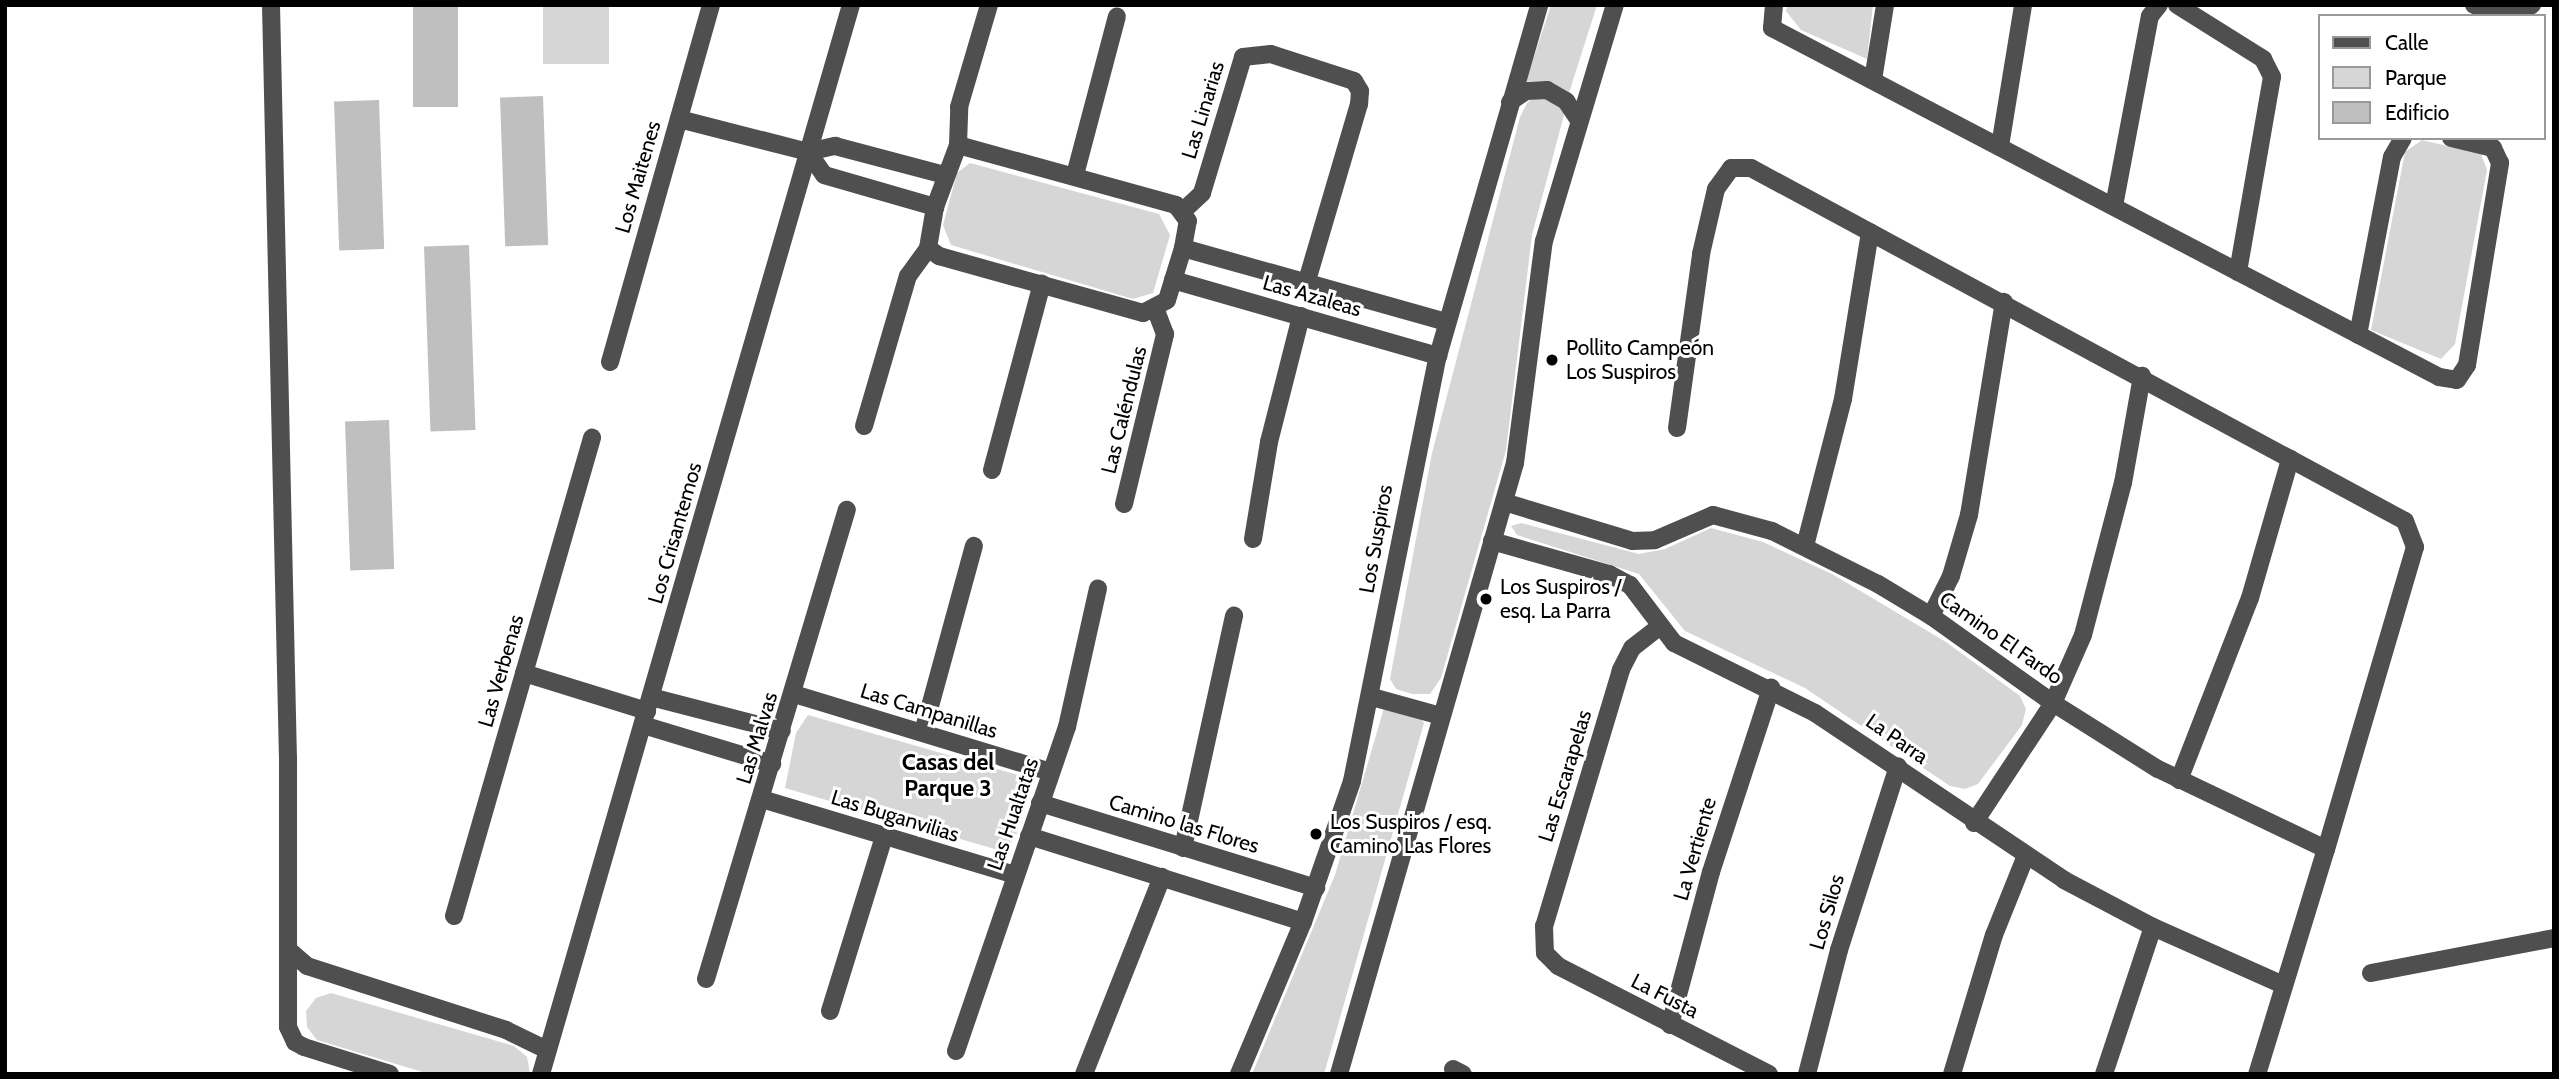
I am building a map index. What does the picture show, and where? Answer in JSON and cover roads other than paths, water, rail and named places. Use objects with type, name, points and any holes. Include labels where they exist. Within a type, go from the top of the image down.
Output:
[{"type":"street","points":[[271,5],[291,952],[288,1027],[295,1042],[390,1074]]},
{"type":"street","name":"Los Maitenes","points":[[610,362],[711,5]]},
{"type":"street","name":"Los Crisantemos","points":[[541,1074],[851,5]]},
{"type":"street","points":[[864,426],[908,275],[928,248],[935,207],[958,145],[956,121],[989,5]]},
{"type":"street","name":"Los Suspiros","points":[[1239,1074],[1303,922],[1352,781],[1372,697],[1408,489],[1438,356],[1539,5]]},
{"type":"street","points":[[1339,1074],[1504,502],[1523,424],[1539,263],[1578,119],[1615,5]]},
{"type":"street","points":[[1774,5],[1772,28],[2439,377],[2456,380],[2467,365],[2500,163],[2493,148],[2459,140]]},
{"type":"street","points":[[1873,80],[1885,5]]},
{"type":"street","points":[[2000,146],[2023,5]]},
{"type":"street","points":[[2113,206],[2150,16],[2159,5]]},
{"type":"street","points":[[2177,5],[2263,59],[2272,77],[2238,272]]},
{"type":"street","points":[[2474,5],[2504,14]]},
{"type":"street","points":[[2515,14],[2532,5]]},
{"type":"street","points":[[1074,175],[1117,16]]},
{"type":"street","name":"Las Linarias","points":[[1183,211],[1202,193],[1243,57],[1271,54],[1354,81],[1360,91],[1307,281]]},
{"type":"street","points":[[1510,102],[1526,91],[1547,90],[1566,101],[1578,119]]},
{"type":"street","points":[[679,118],[808,152],[835,146],[945,175]]},
{"type":"street","points":[[2358,335],[2392,157],[2402,140]]},
{"type":"street","points":[[928,248],[939,256],[1137,313],[1156,310],[1167,300],[1183,248],[1188,225],[1183,211],[1171,203],[958,145]]},
{"type":"street","points":[[808,152],[824,175],[935,207]]},
{"type":"street","points":[[1677,428],[1701,254],[1723,175],[1731,168],[1751,168],[2142,376],[2405,521],[2415,547],[2257,1074]]},
{"type":"street","points":[[1805,546],[1843,399],[1870,232]]},
{"type":"street","name":"Las Azaleas","points":[[1183,248],[1447,322]]},
{"type":"street","name":"Las Azaleas","points":[[1173,280],[1438,356]]},
{"type":"street","points":[[992,470],[1042,284]]},
{"type":"street","points":[[1931,616],[1951,576],[1969,515],[2004,302]]},
{"type":"street","name":"Las Caléndulas","points":[[1124,504],[1166,334],[1156,310]]},
{"type":"street","points":[[1253,539],[1269,442],[1301,316]]},
{"type":"street","points":[[1974,824],[2053,703],[2097,593],[2142,376]]},
{"type":"street","name":"Las Verbenas","points":[[454,916],[592,438]]},
{"type":"street","points":[[2179,780],[2250,598],[2290,459]]},
{"type":"street","name":"Camino El Fardo","points":[[1504,502],[1632,541],[1655,540],[1713,515],[1738,519],[1805,546],[1931,616],[2053,703],[2179,780],[2326,849]]},
{"type":"street","name":"Las Malvas","points":[[706,979],[794,694],[847,510]]},
{"type":"street","name":"La Parra","points":[[1492,541],[1620,580],[1642,597],[1659,627],[1687,651],[1771,688],[1898,766],[1974,824],[2025,858],[2153,927],[2283,985]]},
{"type":"street","points":[[923,732],[974,546]]},
{"type":"street","name":"Las Hualtatas","points":[[956,1051],[1067,727],[1098,588]]},
{"type":"street","points":[[1183,848],[1234,616]]},
{"type":"street","name":"Las Escarapelas","points":[[1545,953],[1544,926],[1621,670],[1632,648],[1659,627]]},
{"type":"street","points":[[524,673],[647,711],[772,764]]},
{"type":"street","name":"La Vertiente","points":[[1670,1025],[1715,861],[1771,688]]},
{"type":"street","name":"Las Campanillas","points":[[794,694],[1050,772]]},
{"type":"street","points":[[1372,697],[1441,716]]},
{"type":"street","points":[[647,711],[782,732]]},
{"type":"street","name":"Los Silos","points":[[1807,1074],[1856,894],[1898,766]]},
{"type":"street","name":"Las Buganvilias","points":[[762,799],[1016,874]]},
{"type":"street","name":"Camino las Flores","points":[[1040,803],[1316,888]]},
{"type":"street","points":[[1029,836],[1303,922]]},
{"type":"street","points":[[830,1012],[884,837]]},
{"type":"street","points":[[1952,1074],[1983,970],[2025,858]]},
{"type":"street","points":[[1084,1074],[1162,877]]},
{"type":"street","points":[[2104,1074],[2153,927]]},
{"type":"street","points":[[2371,973],[2554,939]]},
{"type":"street","points":[[291,952],[307,966],[514,1033],[547,1050]]},
{"type":"street","name":"La Fusta","points":[[1545,953],[1558,966],[1769,1074]]},
{"type":"place","name":"Pollito Campeón Los Suspiros","points":[[1552,360]]},
{"type":"place","name":"Los Suspiros / esq. La Parra","points":[[1486,599]]},
{"type":"place","name":"Los Suspiros / esq. Camino Las Flores","points":[[1316,834]]},
{"type":"district","name":"Casas del Parque 3","points":[[948,775]]}]
